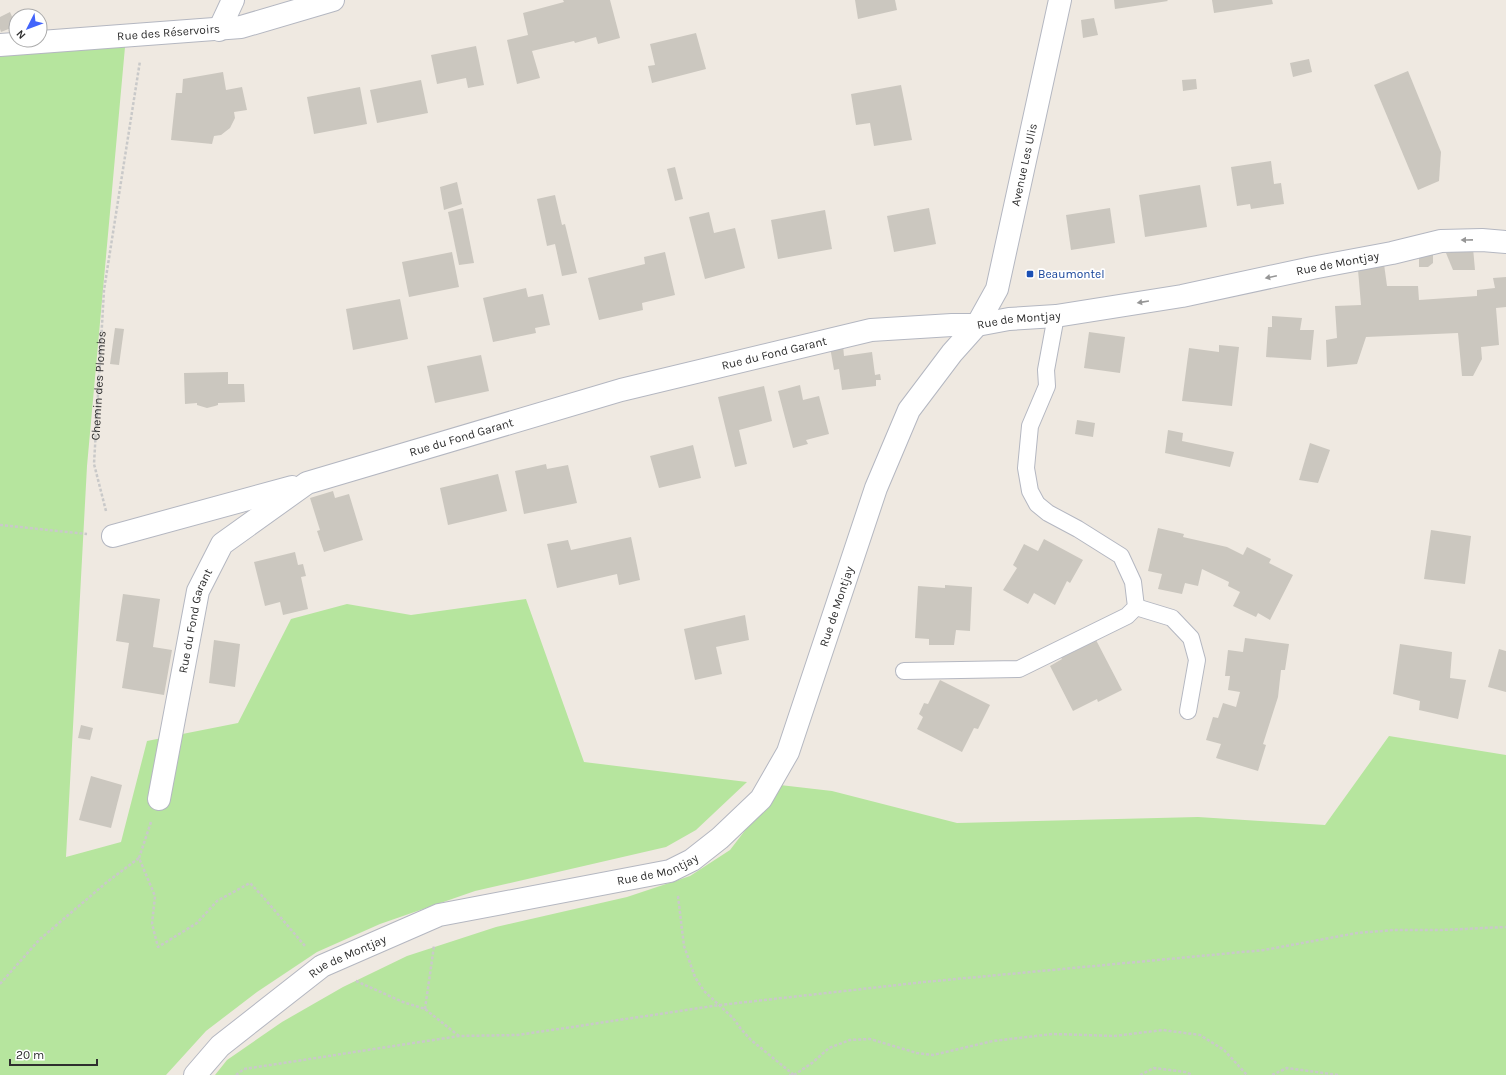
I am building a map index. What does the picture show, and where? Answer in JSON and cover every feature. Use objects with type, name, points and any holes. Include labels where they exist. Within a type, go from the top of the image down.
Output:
[{"type":"street","points":[[219,30],[233,0]]},
{"type":"street","name":"Rue des Réservoirs","points":[[0,45],[241,28],[333,0]]},
{"type":"street","name":"Avenue Les Ulis","points":[[977,325],[997,289],[1060,0]]},
{"type":"street","name":"Rue de Montjay","points":[[194,1075],[220,1046],[322,966],[439,915],[670,871],[692,860],[720,838],[761,799],[788,752],[876,488],[910,410],[952,353],[977,325],[1009,318],[1056,316],[1182,296],[1312,268],[1392,253],[1441,241],[1482,240],[1506,242]]},
{"type":"street","name":"Rue du Fond Garant","points":[[159,799],[198,591],[222,544],[307,483],[621,390],[863,332],[916,327],[977,325]]},
{"type":"street","points":[[113,536],[307,483]]},
{"type":"lane","points":[[904,671],[1019,669],[1128,616],[1136,607],[1134,582],[1121,556],[1078,529],[1048,513],[1036,504],[1030,491],[1026,468],[1030,426],[1047,386],[1046,370],[1056,316]]},
{"type":"lane","points":[[1136,607],[1172,618],[1191,638],[1197,660],[1188,711]]},
{"type":"path","name":"Chemin des Plombs","points":[[113,536],[94,464],[104,290],[144,35]]},
{"type":"path","points":[[0,526],[113,536]]},
{"type":"path","points":[[0,984],[39,940],[107,882],[140,858],[159,799]]},
{"type":"path","points":[[140,858],[155,896],[152,924],[158,947],[197,923],[217,901],[250,883],[322,966],[403,1002],[425,1009],[459,1036]]},
{"type":"path","points":[[670,871],[678,897],[684,946],[695,977],[704,991],[733,1018],[751,1040],[794,1075]]},
{"type":"path","points":[[425,1009],[439,915]]},
{"type":"path","points":[[236,1075],[244,1069],[459,1036],[518,1035],[720,1005],[924,982],[1264,950],[1357,933],[1394,930],[1442,930],[1506,927]]},
{"type":"path","points":[[789,1075],[794,1075],[812,1063],[829,1048],[850,1040],[870,1039],[917,1053],[933,1055],[993,1041],[1053,1034],[1114,1036],[1163,1030],[1200,1035],[1224,1050],[1237,1062],[1247,1075]]},
{"type":"path","points":[[1140,1075],[1154,1068],[1180,1071],[1192,1075]]},
{"type":"path","points":[[1272,1075],[1287,1068],[1338,1075]]},
{"type":"green space","points":[[125,47],[87,466],[66,857],[121,842],[147,741],[238,723],[291,619],[347,604],[411,615],[526,599],[584,762],[747,782],[696,830],[666,847],[475,891],[380,924],[317,952],[257,992],[206,1031],[166,1075],[0,1075],[0,56]]},
{"type":"green space","points":[[1389,736],[1506,755],[1506,1075],[215,1075],[227,1060],[282,1022],[343,987],[407,956],[496,927],[627,897],[690,876],[730,850],[780,785],[832,791],[957,823],[1198,817],[1325,825]]},
{"type":"building","points":[[563,0],[610,0],[620,38],[598,44],[596,37],[575,43],[574,41],[532,51],[540,78],[517,84],[507,40],[528,35],[523,13],[564,2]]},
{"type":"building","points":[[855,0],[895,0],[897,10],[858,19]]},
{"type":"building","points":[[1114,0],[1167,0],[1168,1],[1115,9]]},
{"type":"building","points":[[1212,0],[1272,0],[1273,4],[1214,13]]},
{"type":"building","points":[[8,13],[8,29],[1,32],[0,29],[0,17]]},
{"type":"building","points":[[1094,18],[1098,35],[1083,38],[1081,20]]},
{"type":"building","points":[[696,33],[706,69],[652,83],[648,66],[655,65],[650,44]]},
{"type":"building","points":[[476,46],[484,85],[468,88],[466,78],[437,84],[431,55]]},
{"type":"building","points":[[1309,59],[1312,72],[1293,77],[1290,63]]},
{"type":"building","points":[[1408,71],[1441,152],[1439,181],[1418,190],[1374,85]]},
{"type":"building","points":[[223,72],[226,90],[242,87],[247,110],[234,112],[235,118],[230,128],[221,135],[214,136],[212,144],[171,140],[176,93],[182,93],[183,79]]},
{"type":"building","points":[[1196,79],[1197,89],[1183,91],[1182,80]]},
{"type":"building","points":[[421,80],[428,113],[377,123],[370,90]]},
{"type":"building","points":[[901,85],[912,140],[874,146],[870,123],[856,125],[851,94]]},
{"type":"building","points":[[360,87],[367,124],[314,134],[307,97]]},
{"type":"building","points":[[1271,161],[1274,184],[1281,183],[1284,204],[1251,209],[1250,204],[1237,206],[1231,167]]},
{"type":"building","points":[[675,167],[683,199],[675,201],[667,169]]},
{"type":"building","points":[[457,182],[462,204],[444,210],[440,187]]},
{"type":"building","points":[[1200,185],[1207,227],[1145,237],[1139,195]]},
{"type":"building","points":[[555,195],[562,225],[565,224],[577,273],[562,276],[555,244],[547,246],[537,199]]},
{"type":"building","points":[[463,208],[474,263],[459,265],[448,212]]},
{"type":"building","points":[[929,208],[936,244],[894,252],[887,216]]},
{"type":"building","points":[[1110,208],[1115,243],[1071,250],[1066,215]]},
{"type":"building","points":[[825,210],[832,249],[778,259],[771,220]]},
{"type":"building","points":[[709,212],[714,233],[735,228],[745,268],[705,279],[689,217]]},
{"type":"building","points":[[1473,248],[1475,270],[1453,270],[1446,253]]},
{"type":"building","points":[[452,252],[459,287],[409,297],[402,262]]},
{"type":"building","points":[[665,252],[675,295],[642,303],[643,310],[599,320],[588,278],[645,264],[644,257]]},
{"type":"building","points":[[1433,254],[1433,263],[1428,267],[1419,267],[1419,256]]},
{"type":"building","points":[[1384,264],[1387,286],[1418,286],[1419,300],[1477,296],[1477,290],[1495,288],[1493,278],[1506,277],[1506,307],[1496,308],[1499,345],[1481,347],[1482,359],[1473,376],[1462,376],[1458,333],[1366,337],[1357,364],[1327,367],[1326,340],[1337,338],[1335,306],[1361,305],[1358,270]]},
{"type":"building","points":[[526,288],[528,297],[543,294],[550,325],[535,328],[536,333],[493,342],[483,298]]},
{"type":"building","points":[[400,299],[408,339],[353,350],[346,309]]},
{"type":"building","points":[[1272,316],[1302,318],[1300,330],[1314,330],[1311,360],[1266,357],[1268,327],[1272,327]]},
{"type":"building","points":[[115,328],[124,329],[119,365],[110,364]]},
{"type":"building","points":[[1089,332],[1125,337],[1120,373],[1084,368]]},
{"type":"building","points":[[843,345],[844,356],[872,352],[875,375],[880,374],[881,380],[876,380],[876,386],[842,390],[839,369],[834,370],[830,347]]},
{"type":"building","points":[[1219,345],[1239,347],[1232,406],[1182,401],[1189,348],[1219,352]]},
{"type":"building","points":[[481,355],[489,391],[435,403],[427,366]]},
{"type":"building","points":[[228,372],[228,384],[244,384],[245,402],[218,403],[218,405],[207,408],[197,405],[197,403],[185,404],[184,373]]},
{"type":"building","points":[[800,385],[803,400],[819,396],[829,434],[806,440],[808,444],[793,448],[778,391]]},
{"type":"building","points":[[764,386],[772,421],[739,430],[747,464],[735,467],[718,397]]},
{"type":"building","points":[[1077,420],[1095,423],[1093,437],[1075,434]]},
{"type":"building","points":[[1168,430],[1183,433],[1182,441],[1234,452],[1230,467],[1165,453]]},
{"type":"building","points":[[1310,443],[1330,450],[1318,483],[1299,480]]},
{"type":"building","points":[[693,445],[701,478],[659,488],[650,456]]},
{"type":"building","points":[[546,464],[547,469],[568,465],[577,503],[524,514],[515,471]]},
{"type":"building","points":[[498,474],[507,511],[448,525],[440,488]]},
{"type":"building","points":[[333,491],[335,498],[349,494],[363,540],[324,552],[317,531],[320,530],[310,498]]},
{"type":"building","points":[[1158,528],[1184,534],[1183,537],[1227,547],[1243,555],[1247,547],[1271,559],[1269,563],[1293,575],[1270,620],[1258,613],[1256,617],[1233,606],[1240,592],[1228,586],[1229,582],[1202,569],[1198,586],[1185,583],[1182,594],[1158,589],[1162,574],[1148,571]]},
{"type":"building","points":[[1431,530],[1471,536],[1465,584],[1424,579]]},
{"type":"building","points":[[631,537],[640,580],[619,585],[617,574],[557,588],[547,544],[568,540],[571,550]]},
{"type":"building","points":[[1044,539],[1083,560],[1070,583],[1067,581],[1055,605],[1034,593],[1028,604],[1003,590],[1017,568],[1013,565],[1024,544],[1038,551]]},
{"type":"building","points":[[295,552],[298,565],[303,564],[306,576],[301,577],[308,609],[283,615],[280,602],[265,606],[254,562]]},
{"type":"building","points":[[945,585],[972,587],[970,631],[956,630],[954,645],[929,645],[929,639],[915,638],[918,586],[945,588]]},
{"type":"building","points":[[123,594],[160,599],[153,647],[172,650],[164,695],[122,688],[129,643],[116,641]]},
{"type":"building","points":[[745,615],[749,640],[716,647],[722,674],[695,680],[684,629]]},
{"type":"building","points":[[1245,638],[1289,644],[1285,670],[1281,670],[1278,697],[1263,744],[1266,745],[1258,771],[1216,758],[1221,744],[1206,740],[1213,717],[1218,718],[1223,703],[1236,707],[1240,692],[1228,690],[1230,676],[1225,676],[1228,650],[1243,652]]},
{"type":"building","points":[[214,640],[240,644],[235,687],[209,683]]},
{"type":"building","points":[[1096,640],[1122,690],[1098,702],[1097,699],[1073,711],[1050,666],[1062,659],[1059,655],[1071,649],[1073,652]]},
{"type":"building","points":[[1400,644],[1452,652],[1450,678],[1466,680],[1458,719],[1419,710],[1420,701],[1393,694]]},
{"type":"building","points":[[1499,649],[1506,651],[1506,692],[1488,687]]},
{"type":"building","points":[[940,680],[990,705],[978,729],[974,728],[962,752],[917,729],[923,717],[919,714],[924,703],[928,704]]},
{"type":"building","points":[[81,725],[93,728],[90,740],[78,738]]},
{"type":"building","points":[[91,776],[122,785],[111,828],[79,820]]},
{"type":"place","name":"Beaumontel","points":[[1030,274]]}]
